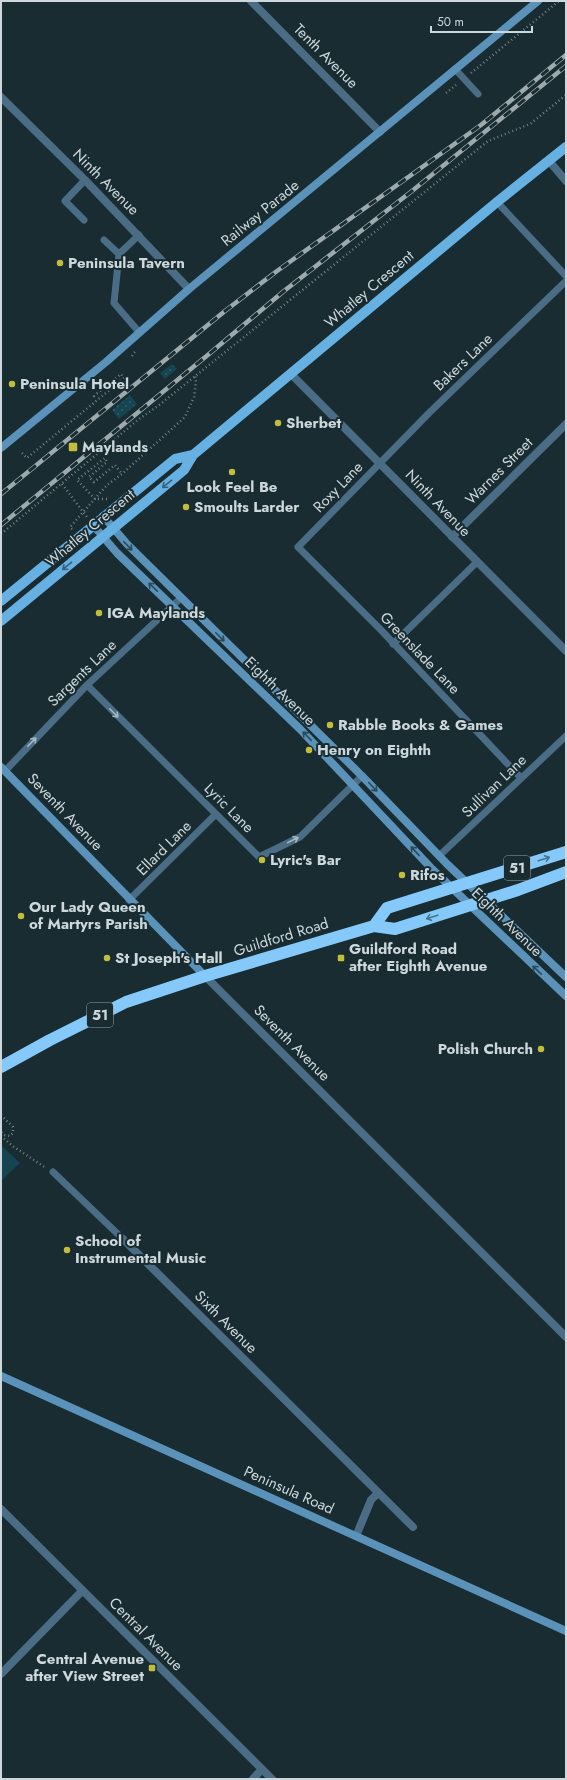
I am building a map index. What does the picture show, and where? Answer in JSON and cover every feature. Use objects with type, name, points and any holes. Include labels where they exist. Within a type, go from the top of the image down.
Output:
[{"type":"highway","name":"51","points":[[374,926],[387,908],[468,884],[566,852]]},
{"type":"highway","name":"Guildford Road","points":[[1,1067],[50,1040],[126,1002],[205,976],[374,926],[395,929],[566,872]]},
{"type":"main road","name":"Whatley Crescent","points":[[1,621],[184,470],[193,455],[497,202],[566,147]]},
{"type":"main road","name":"Whatley Crescent","points":[[1,601],[103,516],[175,459],[193,455]]},
{"type":"street","name":"Tenth Avenue","points":[[251,1],[380,132]]},
{"type":"street","name":"Railway Parade","points":[[1,448],[106,362],[190,289],[538,1]]},
{"type":"street","name":"Ninth Avenue","points":[[1,97],[85,180],[190,289]]},
{"type":"street","points":[[549,161],[566,180]]},
{"type":"street","name":"Ninth Avenue","points":[[291,374],[566,650]]},
{"type":"street","name":"Warnes Street","points":[[452,537],[566,424]]},
{"type":"street","name":"Eighth Avenue","points":[[103,516],[181,598],[362,776],[439,856],[566,977]]},
{"type":"street","name":"Eighth Avenue","points":[[93,525],[103,537],[173,606],[300,729],[452,889],[566,996]]},
{"type":"street","name":"Seventh Avenue","points":[[3,769],[205,976],[566,1337]]},
{"type":"street","name":"Sixth Avenue","points":[[123,1239],[413,1527]]},
{"type":"street","name":"Peninsula Road","points":[[1,1376],[566,1630]]},
{"type":"street","points":[[356,1536],[371,1500],[378,1493]]},
{"type":"street","name":"Central Avenue","points":[[1,1509],[272,1779]]},
{"type":"street","points":[[1,1674],[82,1591]]},
{"type":"street","points":[[253,1779],[262,1769]]},
{"type":"lane","points":[[455,69],[478,94]]},
{"type":"lane","points":[[84,220],[65,200],[85,180]]},
{"type":"lane","points":[[497,202],[566,276]]},
{"type":"lane","points":[[139,235],[118,254],[114,303],[139,332]]},
{"type":"lane","points":[[104,240],[118,254]]},
{"type":"lane","name":"Bakers Lane","points":[[379,463],[566,281]]},
{"type":"lane","name":"Roxy Lane","points":[[298,547],[379,463]]},
{"type":"lane","name":"Greenslade Lane","points":[[298,547],[521,778]]},
{"type":"lane","points":[[393,644],[477,562]]},
{"type":"lane","name":"Sargents Lane","points":[[3,769],[86,685],[181,598]]},
{"type":"lane","name":"Lyric Lane","points":[[86,685],[259,857],[300,837],[362,776]]},
{"type":"lane","name":"Sullivan Lane","points":[[439,856],[566,736]]},
{"type":"lane","name":"Ellard Lane","points":[[130,900],[216,814]]},
{"type":"lane","name":"Sixth Avenue","points":[[53,1172],[123,1239]]},
{"type":"path","points":[[1,534],[139,419],[158,406],[488,141],[530,124],[566,95]]},
{"type":"path","points":[[22,453],[27,458],[124,378],[121,374],[94,396],[92,394]]},
{"type":"path","points":[[70,526],[107,485],[122,474],[185,417],[194,397],[196,382],[195,375]]},
{"type":"path","points":[[112,500],[95,499],[77,480],[105,458],[107,462],[89,477],[94,482],[115,465],[122,474]]},
{"type":"path","points":[[62,484],[93,525]]},
{"type":"path","points":[[1,1115],[13,1127],[13,1133],[10,1136],[4,1135],[1,1132]]},
{"type":"path","points":[[1,1136],[14,1148],[53,1172]]},
{"type":"shaded area","points":[[172,364],[177,369],[165,379],[160,373]]},
{"type":"shaded area","points":[[130,395],[137,404],[119,419],[112,410]]},
{"type":"shaded area","points":[[1,1145],[20,1163],[1,1181]]},
{"type":"railway","points":[[1,494],[225,311],[277,271],[481,125],[566,55]]},
{"type":"railway","points":[[1,525],[284,291],[412,191],[566,66]]},
{"type":"place","name":"Peninsula Tavern","points":[[60,263]]},
{"type":"place","name":"Peninsula Hotel","points":[[12,384]]},
{"type":"place","name":"Sherbet","points":[[278,423]]},
{"type":"place","name":"Maylands","points":[[73,447]]},
{"type":"place","name":"Look Feel Be","points":[[232,472]]},
{"type":"place","name":"Smoults Larder","points":[[186,507]]},
{"type":"place","name":"IGA Maylands","points":[[99,613]]},
{"type":"place","name":"Rabble Books & Games","points":[[330,725]]},
{"type":"place","name":"Henry on Eighth","points":[[309,750]]},
{"type":"place","name":"Lyric's Bar","points":[[262,860]]},
{"type":"place","name":"Rifos","points":[[402,875]]},
{"type":"place","name":"Our Lady Queen of Martyrs Parish","points":[[21,916]]},
{"type":"place","name":"St Joseph's Hall","points":[[107,958]]},
{"type":"place","name":"Guildford Road after Eighth Avenue","points":[[341,958]]},
{"type":"place","name":"Polish Church","points":[[541,1049]]},
{"type":"place","name":"School of Instrumental Music","points":[[67,1250]]},
{"type":"place","name":"Central Avenue after View Street","points":[[152,1668]]}]
